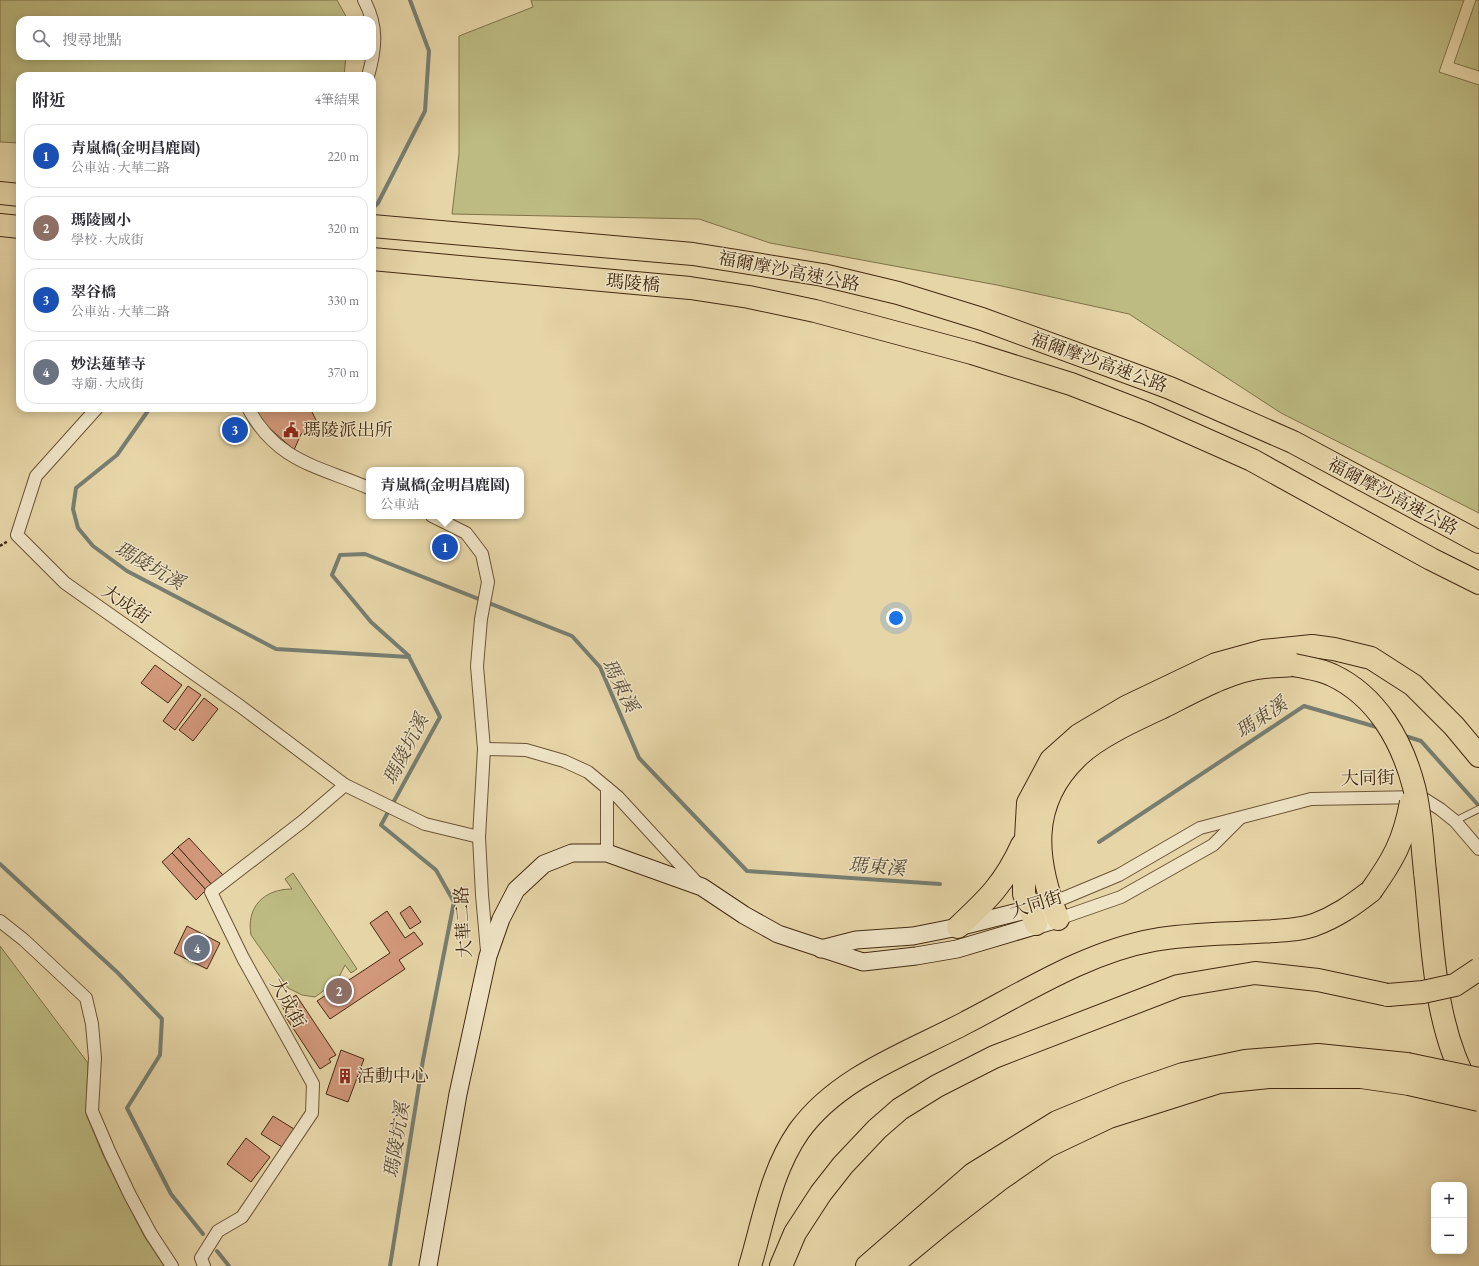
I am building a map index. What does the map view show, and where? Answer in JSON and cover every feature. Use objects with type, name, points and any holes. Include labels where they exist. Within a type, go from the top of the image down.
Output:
[{"type":"highway","points":[[0,193],[16,195]]},
{"type":"highway","points":[[0,225],[16,227]]},
{"type":"highway","name":"瑪陵橋","points":[[376,226],[693,254]]},
{"type":"highway","name":"福爾摩沙高速公路","points":[[693,254],[823,276],[898,294],[982,319],[1170,388],[1260,426],[1479,542]]},
{"type":"highway","name":"瑪陵橋","points":[[376,259],[690,288],[749,296],[891,331]]},
{"type":"highway","name":"福爾摩沙高速公路","points":[[891,331],[972,353],[1071,384],[1146,413],[1252,460],[1430,558],[1479,583]]},
{"type":"highway","points":[[1032,917],[1024,894],[1028,803],[1041,776],[1051,760],[1079,735],[1126,707],[1216,664],[1263,651],[1312,646],[1334,649],[1371,658],[1413,685],[1466,741],[1479,760]]},
{"type":"highway","points":[[1055,911],[1042,865],[1038,838],[1044,810],[1051,790],[1077,756],[1093,744],[1140,718],[1222,678],[1262,667],[1294,665],[1332,675],[1349,684],[1365,696],[1381,714],[1397,740],[1414,787],[1442,1012],[1451,1050],[1465,1081],[1479,1104]]},
{"type":"highway","points":[[750,1266],[778,1166],[799,1131],[820,1105],[879,1066],[1055,976],[1109,952],[1132,944],[1156,940],[1274,931],[1313,925],[1347,910],[1371,891],[1393,860],[1407,828],[1414,787]]},
{"type":"highway","points":[[958,927],[992,896],[1013,865],[1026,838]]},
{"type":"highway","points":[[781,1266],[795,1233],[821,1194],[843,1165],[877,1129],[900,1109],[937,1086],[994,1057],[1178,986],[1255,973],[1318,980],[1388,995],[1423,992],[1455,985],[1479,969]]},
{"type":"highway","points":[[867,1266],[973,1174],[1057,1122],[1124,1094],[1183,1074],[1245,1061],[1318,1055],[1407,1064],[1479,1079]]},
{"type":"highway","points":[[891,1266],[999,1180],[1048,1146],[1109,1117],[1219,1082],[1269,1077],[1361,1077],[1410,1084],[1479,1100]]},
{"type":"street","points":[[364,0],[372,16]]},
{"type":"street","points":[[369,72],[371,60]]},
{"type":"street","name":"大成街","points":[[93,412],[36,476],[16,535],[65,583],[240,706],[345,785],[425,824],[479,837]]},
{"type":"street","points":[[250,412],[256,424],[288,455],[324,472],[349,479],[366,487]]},
{"type":"street","name":"大華二路","points":[[428,1266],[458,1094],[488,956],[482,895],[479,837],[484,749],[477,666],[481,619],[488,582],[482,554],[466,533],[438,519]]},
{"type":"street","points":[[484,749],[526,750],[564,761],[588,772],[618,797],[702,887]]},
{"type":"street","name":"大成街","points":[[204,1266],[201,1258],[218,1231],[242,1217],[312,1113],[313,1084],[243,958],[211,892],[303,821],[345,785]]},
{"type":"street","points":[[607,788],[608,853]]},
{"type":"street","name":"大同街","points":[[1055,911],[1200,828],[1312,799],[1421,797],[1455,821],[1479,849]]},
{"type":"street","name":"大同街","points":[[820,949],[856,940],[913,936],[958,927],[1032,917],[1121,898],[1213,845],[1240,818]]},
{"type":"street","name":"大同街","points":[[488,956],[501,919],[516,890],[544,864],[572,852],[608,853],[702,887],[744,915],[778,934],[863,962],[916,956],[957,949],[1032,917]]},
{"type":"street","points":[[0,921],[24,940],[86,998],[92,1024],[95,1058],[92,1111],[130,1195],[151,1234],[172,1266]]},
{"type":"lane","points":[[1455,821],[1479,808]]},
{"type":"shaded area","points":[[0,0],[337,0],[346,16],[16,16],[16,60],[346,60],[344,72],[16,72],[16,143],[0,142]]},
{"type":"shaded area","points":[[531,0],[1464,0],[1439,72],[1479,85],[1479,513],[1281,413],[1129,314],[997,285],[770,243],[699,219],[452,214],[459,154],[459,36],[533,7]]},
{"type":"shaded area","points":[[1476,0],[1479,0],[1479,71],[1454,63]]},
{"type":"shaded area","points":[[293,873],[357,969],[351,973],[345,965],[337,981],[315,997],[302,995],[288,988],[251,935],[251,916],[254,908],[265,896],[273,892],[292,889],[285,879]]},
{"type":"shaded area","points":[[0,946],[88,1063],[86,1114],[103,1155],[144,1236],[164,1266],[0,1266]]},
{"type":"building","name":"瑪陵派出所","points":[[257,412],[312,412],[319,426],[301,434],[294,450],[258,418]]},
{"type":"building","points":[[155,665],[182,685],[168,703],[141,683]]},
{"type":"building","points":[[188,686],[201,695],[175,730],[163,721]]},
{"type":"building","points":[[204,698],[218,709],[193,741],[179,730]]},
{"type":"building","points":[[189,838],[223,875],[212,885],[178,847]]},
{"type":"building","points":[[178,847],[212,885],[206,890],[172,853]]},
{"type":"building","points":[[172,853],[206,890],[196,900],[162,862]]},
{"type":"building","points":[[410,906],[421,922],[410,929],[400,913]]},
{"type":"building","points":[[387,911],[405,938],[414,932],[423,944],[399,960],[405,969],[330,1019],[317,1001],[390,953],[370,923]]},
{"type":"building","points":[[187,926],[220,943],[207,969],[174,953]]},
{"type":"building","points":[[296,995],[336,1055],[329,1059],[331,1062],[320,1069],[285,1016],[287,1014],[281,1005]]},
{"type":"building","name":"活動中心","points":[[341,1050],[364,1059],[348,1102],[326,1094]]},
{"type":"building","points":[[273,1116],[294,1129],[282,1147],[261,1134]]},
{"type":"building","points":[[246,1138],[270,1157],[251,1182],[227,1164]]},
{"type":"waterway","name":"瑪陵坑溪","points":[[376,205],[425,111],[429,51],[410,0]]},
{"type":"waterway","name":"瑪陵坑溪","points":[[147,412],[117,455],[76,488],[73,509],[78,528],[93,546],[127,571],[276,649],[409,657],[440,717],[381,825],[436,870],[454,902],[423,1060],[390,1266]]},
{"type":"waterway","name":"瑪東溪","points":[[409,656],[371,622],[332,575],[340,555],[365,554],[572,636],[600,667],[639,758],[747,871],[940,884]]},
{"type":"waterway","name":"瑪東溪","points":[[1099,842],[1304,706],[1380,728]]},
{"type":"waterway","name":"瑪東溪","points":[[1402,735],[1421,741],[1479,806]]},
{"type":"waterway","points":[[0,864],[118,973],[162,1019],[160,1055],[127,1108],[171,1194],[203,1234]]},
{"type":"waterway","points":[[217,1251],[229,1266]]},
{"type":"place","name":"翠谷橋","points":[[235,430]]},
{"type":"place","name":"瑪陵派出所","points":[[291,430]]},
{"type":"place","name":"青嵐橋(金明昌鹿園)","points":[[445,547]]},
{"type":"place","name":"妙法蓮華寺","points":[[197,948]]},
{"type":"place","name":"瑪陵國小","points":[[339,991]]},
{"type":"place","name":"活動中心","points":[[345,1076]]}]
